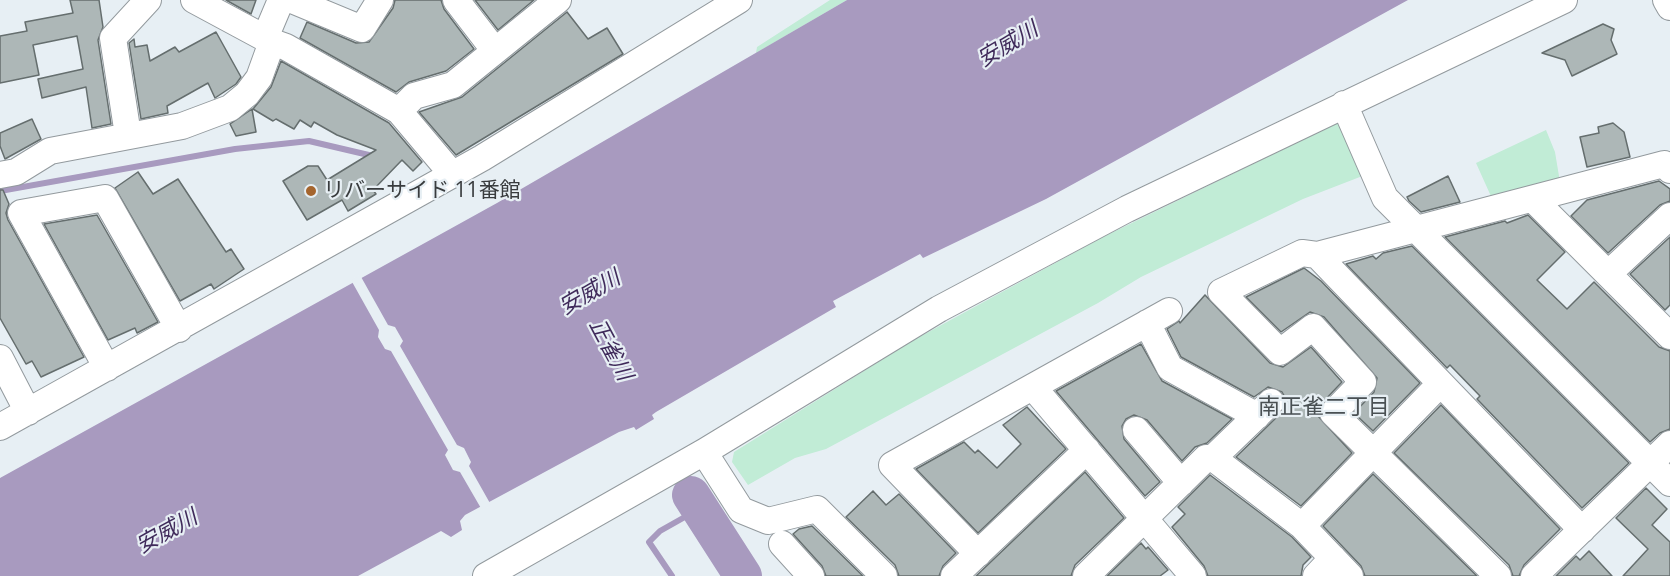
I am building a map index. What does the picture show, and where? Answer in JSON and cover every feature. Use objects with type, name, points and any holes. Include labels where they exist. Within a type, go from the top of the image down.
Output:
[{"type":"street","points":[[128,135],[112,38],[148,0]]},
{"type":"street","points":[[0,175],[16,172],[50,151],[182,126],[230,108],[247,94],[259,78],[281,0]]},
{"type":"street","points":[[292,0],[362,29],[380,0]]},
{"type":"street","points":[[456,0],[495,51]]},
{"type":"street","points":[[399,111],[414,96],[453,85],[558,0]]},
{"type":"street","points":[[0,427],[179,329],[452,174],[740,0]]},
{"type":"street","points":[[486,576],[704,452],[939,309],[1127,209],[1564,0]]},
{"type":"street","points":[[1666,0],[1670,7]]},
{"type":"street","points":[[202,2],[399,111],[452,174]]},
{"type":"street","points":[[1344,104],[1385,198],[1670,483]]},
{"type":"street","points":[[1498,576],[1333,412],[1363,382],[1313,327],[1280,352],[1221,292],[1302,253],[1317,255],[1664,164],[1670,170]]},
{"type":"street","points":[[107,369],[21,213],[105,198],[179,329]]},
{"type":"street","points":[[1533,199],[1669,332]]},
{"type":"street","points":[[1608,274],[1670,216]]},
{"type":"street","points":[[1317,255],[1582,530]]},
{"type":"street","points":[[978,554],[892,465],[1158,317],[1161,369],[1170,368],[1264,409],[1213,458]]},
{"type":"street","points":[[0,358],[28,412]]},
{"type":"street","points":[[1302,526],[1440,384]]},
{"type":"street","points":[[1033,387],[1144,519],[1186,574]]},
{"type":"street","points":[[1136,430],[1181,483]]},
{"type":"street","points":[[1534,576],[1670,444]]},
{"type":"street","points":[[954,576],[1087,450]]},
{"type":"street","points":[[704,452],[741,510],[768,521],[817,509],[884,576]]},
{"type":"street","points":[[1086,576],[1206,458],[1213,458],[1302,526],[1333,570]]},
{"type":"street","points":[[782,544],[811,576]]},
{"type":"green space","points":[[830,0],[847,0],[756,53],[757,47]]},
{"type":"green space","points":[[1339,122],[1365,175],[1303,199],[1141,277],[1098,303],[826,449],[795,458],[748,485],[732,462],[734,452],[912,341],[1103,237]]},
{"type":"green space","points":[[1546,130],[1555,152],[1560,182],[1494,203],[1476,163]]},
{"type":"water","name":"安威川","points":[[847,0],[1408,0],[1046,199],[923,258],[920,254],[833,301],[836,307],[656,412],[652,415],[654,419],[636,430],[634,427],[619,432],[465,515],[460,521],[462,530],[451,537],[441,531],[358,576],[0,576],[0,478],[497,203]]},
{"type":"pier","points":[[360,275],[388,325],[395,327],[403,341],[400,346],[457,445],[464,448],[471,462],[469,466],[491,505],[482,510],[460,472],[453,470],[445,455],[448,450],[391,351],[385,349],[378,337],[379,330],[351,280]]},
{"type":"building","points":[[70,0],[99,0],[103,27],[98,40],[111,124],[92,128],[86,87],[42,98],[38,79],[83,69],[77,36],[33,45],[39,75],[0,83],[0,36],[27,31],[25,22],[73,13]]},
{"type":"building","points":[[226,0],[256,0],[251,14]]},
{"type":"building","points":[[395,0],[441,0],[444,9],[474,49],[446,71],[409,82],[396,92],[300,38],[307,22],[356,43],[369,42],[393,8]]},
{"type":"building","points":[[475,0],[534,0],[498,30]]},
{"type":"building","points":[[567,12],[588,39],[607,28],[623,54],[456,155],[419,112],[462,97]]},
{"type":"building","points":[[1603,24],[1614,29],[1611,40],[1617,54],[1572,76],[1565,60],[1542,53]]},
{"type":"building","points":[[216,32],[241,77],[236,84],[215,98],[208,83],[167,106],[168,113],[141,119],[129,43],[134,39],[135,47],[147,45],[150,61],[175,47],[179,52]]},
{"type":"building","points":[[281,61],[389,123],[422,162],[413,171],[402,160],[373,190],[376,194],[348,211],[342,200],[307,220],[283,181],[308,166],[318,166],[327,180],[376,150],[337,135],[314,122],[311,127],[300,120],[294,129],[276,119],[273,121],[253,109],[271,87]]},
{"type":"building","points":[[252,109],[256,132],[236,136],[230,124]]},
{"type":"building","points":[[32,119],[41,139],[5,159],[0,146],[0,133]]},
{"type":"building","points":[[1613,123],[1624,132],[1630,157],[1587,167],[1580,137],[1599,133],[1598,127]]},
{"type":"building","points":[[138,172],[153,194],[178,179],[226,252],[231,249],[244,269],[214,289],[211,284],[180,301],[115,188]]},
{"type":"building","points":[[1448,176],[1460,202],[1421,212],[1409,201],[1407,197]]},
{"type":"building","points":[[1659,181],[1670,189],[1670,201],[1660,205],[1608,253],[1571,216],[1587,200]]},
{"type":"building","points":[[0,190],[3,190],[9,204],[6,213],[8,220],[84,357],[41,377],[32,361],[26,364],[0,318]]},
{"type":"building","points":[[97,215],[158,322],[137,333],[135,328],[108,340],[44,224]]},
{"type":"building","points":[[1528,215],[1565,252],[1537,280],[1567,309],[1594,282],[1659,347],[1670,351],[1670,429],[1660,433],[1650,442],[1445,237],[1505,221],[1507,223]]},
{"type":"building","points":[[1670,237],[1670,305],[1665,310],[1630,274]]},
{"type":"building","points":[[1412,246],[1629,463],[1582,508],[1477,399],[1480,396],[1450,365],[1447,368],[1346,264],[1373,256],[1376,259],[1383,253]]},
{"type":"building","points":[[1304,268],[1321,281],[1420,383],[1373,431],[1354,413],[1374,392],[1377,378],[1324,317],[1310,312],[1281,332],[1246,297]]},
{"type":"building","points":[[1205,295],[1270,363],[1283,367],[1311,347],[1342,382],[1322,403],[1318,416],[1352,453],[1301,506],[1236,457],[1282,412],[1286,399],[1282,392],[1268,387],[1254,397],[1181,357],[1167,329],[1179,321],[1180,323]]},
{"type":"building","points":[[1141,344],[1162,381],[1232,419],[1207,443],[1195,447],[1182,461],[1147,420],[1134,415],[1126,419],[1122,426],[1124,439],[1160,482],[1145,496],[1056,391]]},
{"type":"building","points":[[1441,405],[1560,529],[1524,565],[1519,576],[1513,576],[1509,565],[1394,453]]},
{"type":"building","points":[[1027,407],[1066,449],[978,533],[916,469],[964,442],[975,453],[978,450],[997,468],[1021,444],[1003,425]]},
{"type":"building","points":[[1085,472],[1124,518],[1075,565],[1071,576],[976,576]]},
{"type":"building","points":[[1373,474],[1477,576],[1365,576],[1361,566],[1323,526]]},
{"type":"building","points":[[1210,475],[1292,537],[1311,557],[1303,565],[1301,576],[1208,576],[1204,566],[1172,527],[1185,514],[1178,507]]},
{"type":"building","points":[[1646,488],[1667,509],[1652,525],[1670,542],[1670,576],[1623,576],[1648,549],[1616,518]]},
{"type":"building","points":[[873,491],[886,505],[899,494],[956,553],[943,566],[939,576],[899,576],[895,565],[846,517]]},
{"type":"building","points":[[812,526],[863,576],[826,576],[822,566],[793,534],[799,529]]},
{"type":"building","points":[[1141,543],[1146,549],[1148,547],[1168,570],[1160,576],[1107,576]]},
{"type":"building","points":[[1589,551],[1612,576],[1556,576],[1576,556],[1580,560]]},
{"type":"waterway","points":[[0,191],[235,149],[309,141],[373,156]]},
{"type":"waterway","name":"正雀川","points":[[691,495],[743,576]]},
{"type":"waterway","points":[[672,576],[649,542],[660,531],[699,509]]},
{"type":"place","name":"リバーサイド 11番館","points":[[311,191]]},
{"type":"district","name":"南正雀二丁目","points":[[1324,408]]}]
